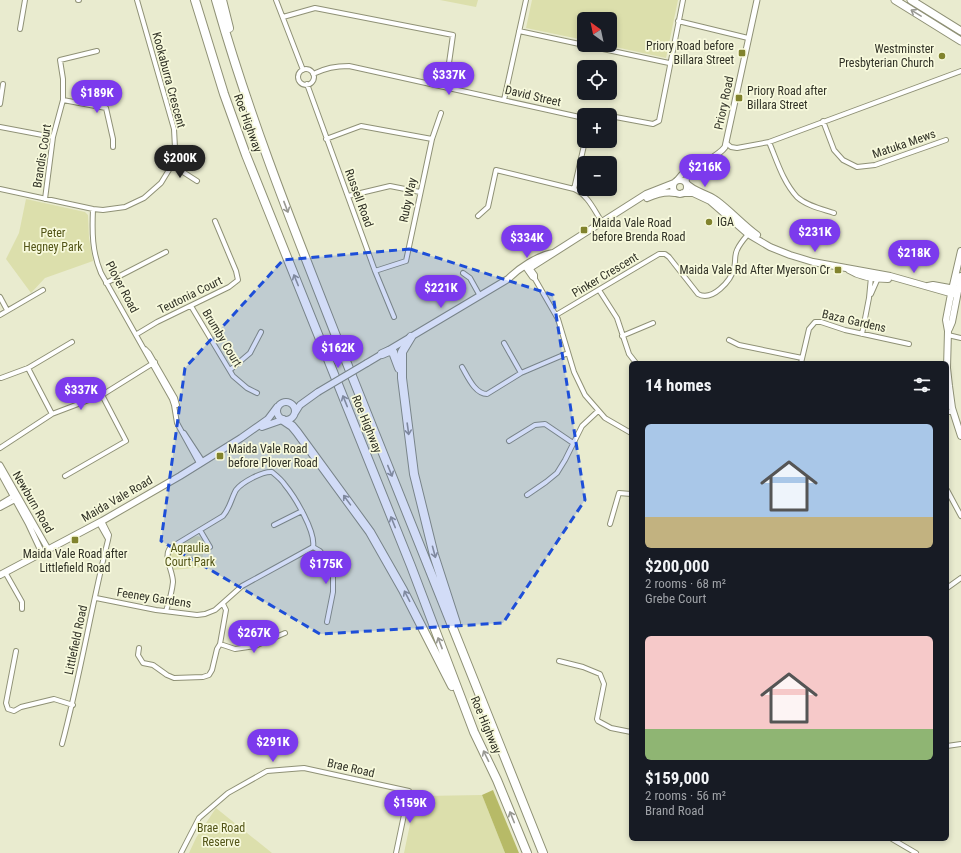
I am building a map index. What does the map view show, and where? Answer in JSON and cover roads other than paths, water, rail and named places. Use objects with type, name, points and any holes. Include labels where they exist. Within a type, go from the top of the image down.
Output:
[{"type":"highway","points":[[191,0],[224,94]]},
{"type":"highway","name":"Roe Highway","points":[[195,0],[224,94],[246,155],[411,566],[474,732],[497,780],[526,853]]},
{"type":"highway","name":"Roe Highway","points":[[216,0],[251,114],[271,170],[363,405],[543,853]]},
{"type":"highway","points":[[222,0],[235,53],[271,170]]},
{"type":"highway","points":[[411,337],[402,352],[402,378],[414,474],[434,555],[452,607],[467,662]]},
{"type":"highway","points":[[382,354],[391,351],[394,352],[402,378]]},
{"type":"highway","points":[[283,420],[292,426],[297,432],[370,532],[403,590],[474,732]]},
{"type":"main road","points":[[895,0],[961,41]]},
{"type":"main road","points":[[910,0],[961,31]]},
{"type":"main road","points":[[309,397],[300,405],[291,419],[283,420],[277,414],[277,407],[282,403],[298,401],[318,392],[508,279],[545,254],[553,253],[646,194],[676,182],[682,180],[692,188],[708,194],[750,232]]},
{"type":"main road","points":[[675,192],[673,189],[676,182]]},
{"type":"main road","points":[[684,193],[687,188],[686,183]]},
{"type":"main road","points":[[618,212],[654,195],[667,192],[675,192],[678,194],[687,192],[697,194],[710,201],[770,247],[799,259],[848,269],[856,269],[875,275],[927,286],[932,285],[954,292]]},
{"type":"main road","points":[[947,361],[948,333],[952,322],[954,292],[961,251]]},
{"type":"main road","points":[[954,292],[961,276]]},
{"type":"main road","points":[[949,395],[950,409],[961,436]]},
{"type":"main road","points":[[285,402],[293,406],[294,414]]},
{"type":"main road","name":"Maida Vale Road","points":[[241,438],[268,419],[277,407]]},
{"type":"main road","name":"Maida Vale Road","points":[[3,574],[100,522],[241,438],[266,425],[283,420]]},
{"type":"street","points":[[20,29],[25,0]]},
{"type":"street","name":"Kookaburra Crescent","points":[[0,189],[103,210],[125,207],[144,198],[161,183],[172,165],[175,148],[174,129],[137,0]]},
{"type":"street","points":[[276,0],[302,70]]},
{"type":"street","points":[[504,100],[526,0]]},
{"type":"street","points":[[617,117],[657,123],[659,121],[669,63],[683,0]]},
{"type":"street","name":"Priory Road","points":[[686,183],[686,178],[690,172],[722,151],[726,143],[757,0]]},
{"type":"street","points":[[283,17],[315,8],[453,35],[449,63]]},
{"type":"street","points":[[678,21],[748,38]]},
{"type":"street","points":[[519,31],[577,43]]},
{"type":"street","name":"Brandis Court","points":[[46,199],[54,137],[63,100],[63,79],[60,60],[97,50]]},
{"type":"street","points":[[617,52],[669,63]]},
{"type":"street","name":"David Street","points":[[314,74],[326,68],[349,66],[577,116]]},
{"type":"street","points":[[302,70],[310,70],[314,74],[313,80],[307,84],[302,83],[299,79],[299,74],[302,70]]},
{"type":"street","points":[[726,143],[731,147],[738,148],[769,142],[961,71]]},
{"type":"street","points":[[0,104],[3,84]]},
{"type":"street","name":"Russell Road","points":[[307,84],[375,271],[394,317]]},
{"type":"street","points":[[63,100],[106,108],[113,139],[113,147]]},
{"type":"street","name":"Ruby Way","points":[[375,271],[406,261],[432,139],[441,113]]},
{"type":"street","name":"Matuka Mews","points":[[823,121],[834,150],[843,160],[857,167],[875,165],[946,140]]},
{"type":"street","points":[[326,138],[361,126],[432,139]]},
{"type":"street","points":[[0,127],[54,137]]},
{"type":"street","points":[[769,142],[786,183],[798,198],[814,207],[834,213]]},
{"type":"street","points":[[574,189],[583,148]]},
{"type":"street","name":"Priory Road","points":[[676,182],[682,174],[713,158]]},
{"type":"street","points":[[172,165],[197,181]]},
{"type":"street","points":[[478,216],[488,207],[496,170],[574,189],[581,193],[589,201],[602,222]]},
{"type":"street","points":[[348,196],[390,186],[420,192]]},
{"type":"street","name":"Plover Road","points":[[93,209],[93,243],[97,262],[106,283],[175,398],[179,421],[183,431],[201,462]]},
{"type":"street","name":"Teutonia Court","points":[[136,334],[157,322],[229,287],[238,280],[236,271],[215,221]]},
{"type":"street","name":"Pinker Crescent","points":[[556,315],[659,254],[665,254],[669,257],[698,294],[703,296],[710,295],[728,280],[735,267],[736,251],[750,232]]},
{"type":"street","points":[[106,283],[166,252]]},
{"type":"street","points":[[527,267],[535,275],[535,279],[556,315],[574,372],[581,387],[598,411],[605,418],[629,433]]},
{"type":"street","points":[[463,273],[470,278],[480,296]]},
{"type":"street","points":[[862,334],[875,275]]},
{"type":"street","points":[[0,315],[43,290]]},
{"type":"street","points":[[599,290],[616,318],[629,354],[634,361]]},
{"type":"street","points":[[0,297],[7,310]]},
{"type":"street","name":"Brumby Court","points":[[191,306],[238,381],[257,393]]},
{"type":"street","name":"Baza Gardens","points":[[802,360],[809,329],[815,322],[826,323],[845,330],[909,344]]},
{"type":"street","points":[[622,336],[653,323]]},
{"type":"street","points":[[230,370],[250,353],[261,332]]},
{"type":"street","points":[[948,333],[961,338]]},
{"type":"street","points":[[729,340],[739,345],[802,360]]},
{"type":"street","points":[[1,378],[28,368],[72,342]]},
{"type":"street","points":[[504,343],[521,373]]},
{"type":"street","points":[[462,367],[477,390],[484,394],[491,393],[521,373],[568,353]]},
{"type":"street","points":[[0,448],[52,414],[102,395],[153,363]]},
{"type":"street","points":[[28,368],[52,414]]},
{"type":"street","points":[[65,476],[126,441],[102,395]]},
{"type":"street","points":[[526,495],[557,473],[585,422],[598,411]]},
{"type":"street","points":[[509,441],[540,424],[547,425],[573,443]]},
{"type":"street","name":"Newburn Road","points":[[0,465],[42,553]]},
{"type":"street","points":[[166,611],[172,585],[172,574],[167,556],[170,548],[223,516],[227,512],[233,496],[239,487],[260,473],[269,471],[286,485],[302,511],[314,538],[313,547],[320,551],[324,556],[333,575],[333,592],[327,622]]},
{"type":"street","name":"Newburn Road","points":[[0,472],[48,549]]},
{"type":"street","points":[[610,524],[619,493],[629,494]]},
{"type":"street","points":[[949,494],[961,516]]},
{"type":"street","points":[[0,504],[16,497]]},
{"type":"street","points":[[0,508],[16,497]]},
{"type":"street","points":[[274,525],[302,511]]},
{"type":"street","name":"Littlefield Road","points":[[62,744],[73,705],[88,626],[96,598],[109,535],[100,522]]},
{"type":"street","points":[[200,530],[210,547]]},
{"type":"street","name":"Feeney Gardens","points":[[96,598],[166,611],[201,615],[210,612],[223,604],[242,586],[313,547]]},
{"type":"street","points":[[3,574],[22,602],[22,609]]},
{"type":"street","points":[[949,587],[961,578]]},
{"type":"street","points":[[139,648],[138,655],[144,664],[153,666],[170,677],[203,677],[210,673],[216,649],[220,644],[226,610],[223,604]]},
{"type":"street","points":[[220,644],[235,649],[255,646],[285,633]]},
{"type":"street","points":[[16,651],[6,703],[8,709],[14,711],[28,705],[54,700],[73,705]]},
{"type":"street","points":[[559,661],[582,667],[600,674],[604,684],[597,719],[598,721],[611,728],[629,732]]},
{"type":"street","points":[[949,746],[961,744]]},
{"type":"street","name":"Brae Road","points":[[181,853],[199,818],[228,793],[267,771],[304,768],[409,791],[396,853]]},
{"type":"street","points":[[895,841],[916,853]]},
{"type":"place","name":"Priory Road before Billara Street","points":[[742,53]]},
{"type":"place","name":"Westminster Presbyterian Church","points":[[942,56]]},
{"type":"place","name":"Priory Road after Billara Street","points":[[739,98]]},
{"type":"place","name":"IGA","points":[[709,222]]},
{"type":"place","name":"Maida Vale Road before Brenda Road","points":[[584,230]]},
{"type":"place","name":"Maida Vale Rd After Myerson Cr","points":[[838,270]]},
{"type":"place","name":"Maida Vale Road before Plover Road","points":[[220,456]]},
{"type":"place","name":"Maida Vale Road after Littlefield Road","points":[[75,540]]},
{"type":"park label","name":"Peter Hegney Park","points":[[53,240]]},
{"type":"park label","name":"Agraulia Court Park","points":[[190,555]]},
{"type":"park label","name":"Brae Road Reserve","points":[[221,835]]}]
